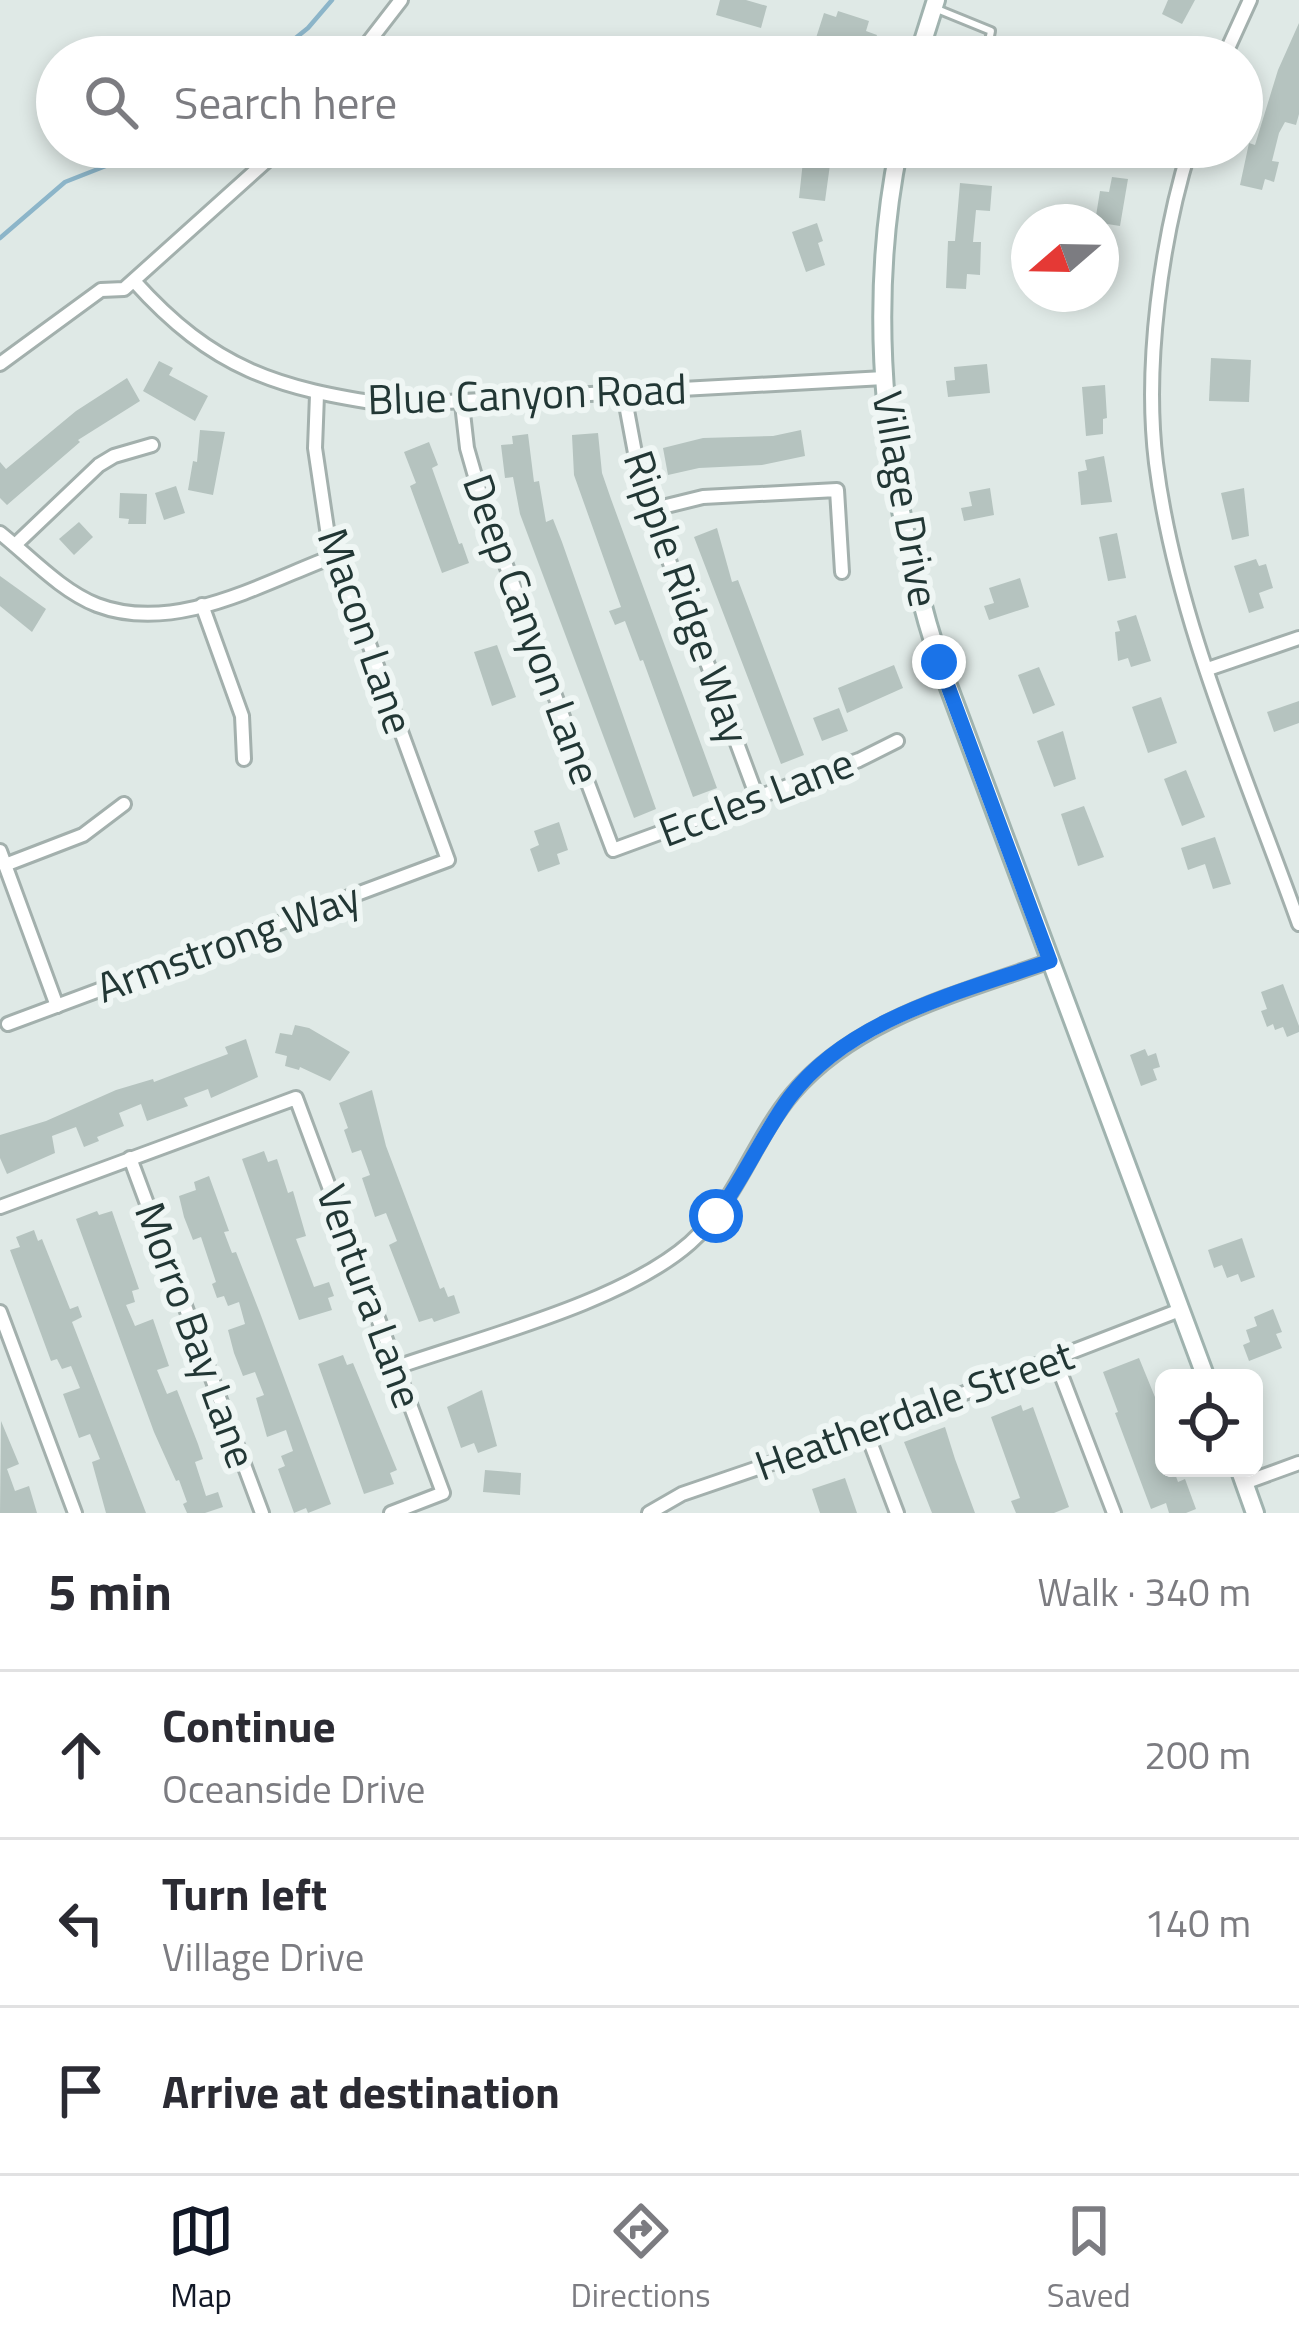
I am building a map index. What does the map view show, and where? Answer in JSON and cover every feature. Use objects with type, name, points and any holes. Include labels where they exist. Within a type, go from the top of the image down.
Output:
[{"type":"main road","points":[[924,36],[933,2]]},
{"type":"main road","name":"Village Drive","points":[[896,168],[886,240],[884,378],[894,480],[919,599],[1203,1369]]},
{"type":"main road","points":[[1242,1477],[1255,1513]]},
{"type":"street","points":[[373,36],[401,0]]},
{"type":"street","points":[[1234,36],[1250,0]]},
{"type":"street","points":[[0,364],[101,290],[124,289],[259,168]]},
{"type":"street","points":[[1185,168],[1161,293],[1154,405],[1156,459],[1186,604],[1299,924]]},
{"type":"street","name":"Blue Canyon Road","points":[[134,281],[172,320],[224,359],[273,383],[317,395],[391,405],[884,378]]},
{"type":"street","name":"Ripple Ridge Way","points":[[623,394],[650,510],[757,797]]},
{"type":"street","name":"Macon Lane","points":[[317,395],[318,487],[337,555],[448,860]]},
{"type":"street","name":"Deep Canyon Lane","points":[[462,404],[470,461],[483,504],[613,850]]},
{"type":"street","points":[[15,545],[99,465],[152,445]]},
{"type":"street","points":[[650,510],[703,497],[837,490],[842,572]]},
{"type":"street","points":[[0,533],[95,604],[160,614],[202,605],[337,555]]},
{"type":"street","points":[[202,605],[242,716],[244,759]]},
{"type":"street","points":[[1208,668],[1299,638]]},
{"type":"street","name":"Eccles Lane","points":[[613,850],[859,760],[897,740]]},
{"type":"street","points":[[57,1006],[3,858],[83,835],[124,804]]},
{"type":"street","name":"Armstrong Way","points":[[8,1024],[448,860]]},
{"type":"street","points":[[397,1367],[600,1296],[666,1261],[716,1216],[793,1093],[830,1058],[874,1028],[907,1013],[1050,961]]},
{"type":"street","name":"Ventura Lane","points":[[130,1158],[296,1099],[443,1493],[391,1513]]},
{"type":"street","points":[[0,1207],[130,1158]]},
{"type":"street","name":"Morro Bay Lane","points":[[130,1158],[262,1513]]},
{"type":"street","name":"Heatherdale Street","points":[[649,1513],[682,1493],[866,1431],[1180,1310]]},
{"type":"street","points":[[0,1312],[75,1513]]},
{"type":"street","points":[[1055,1359],[1114,1513]]},
{"type":"street","points":[[866,1431],[897,1513]]},
{"type":"street","points":[[1263,1471],[1299,1463]]},
{"type":"lane","points":[[933,2],[991,32],[990,36]]},
{"type":"building","points":[[720,0],[767,6],[761,28],[716,15]]},
{"type":"building","points":[[1168,0],[1195,0],[1182,24],[1162,14]]},
{"type":"building","points":[[838,11],[869,21],[866,31],[877,36],[817,36],[824,13],[836,17]]},
{"type":"building","points":[[1299,23],[1296,125],[1285,122],[1279,133],[1272,161],[1279,162],[1274,182],[1265,179],[1262,190],[1240,185],[1244,168],[1263,168],[1263,119]]},
{"type":"building","points":[[802,168],[830,168],[825,201],[799,198]]},
{"type":"building","points":[[1112,177],[1128,179],[1120,226],[1119,204],[1098,204],[1100,191],[1109,192]]},
{"type":"building","points":[[960,183],[992,186],[990,211],[976,210],[973,242],[981,242],[980,275],[967,274],[966,289],[946,288],[948,241],[955,241]]},
{"type":"building","points":[[817,223],[825,265],[806,272],[792,232]]},
{"type":"building","points":[[1211,358],[1251,360],[1249,402],[1209,401]]},
{"type":"building","points":[[159,361],[173,368],[169,375],[208,396],[195,421],[143,391]]},
{"type":"building","points":[[987,364],[990,393],[948,397],[946,381],[955,380],[954,367]]},
{"type":"building","points":[[127,378],[140,401],[78,440],[7,505],[0,498],[0,462],[6,469],[76,411]]},
{"type":"building","points":[[1105,385],[1103,434],[1086,436],[1082,387]]},
{"type":"building","points":[[200,430],[225,432],[213,495],[188,490]]},
{"type":"building","points":[[801,430],[805,456],[668,475],[663,448],[703,438],[773,436]]},
{"type":"building","points":[[598,433],[602,473],[717,788],[693,797],[643,660],[625,621],[615,625],[609,611],[621,607],[574,475],[572,435]]},
{"type":"building","points":[[528,434],[534,482],[539,481],[546,522],[553,519],[562,542],[656,809],[634,818],[520,514],[513,477],[505,478],[501,445],[513,444],[512,436]]},
{"type":"building","points":[[429,442],[438,465],[432,468],[469,563],[442,573],[410,486],[416,483],[404,452]]},
{"type":"building","points":[[1104,456],[1112,502],[1081,505],[1078,472],[1087,470],[1085,460]]},
{"type":"building","points":[[176,486],[185,513],[164,520],[155,493]]},
{"type":"building","points":[[990,488],[994,515],[964,521],[961,508],[972,506],[969,492]]},
{"type":"building","points":[[1244,488],[1249,536],[1232,540],[1221,493]]},
{"type":"building","points":[[120,493],[147,494],[146,524],[128,524],[129,519],[119,518]]},
{"type":"building","points":[[79,522],[93,537],[74,555],[59,539]]},
{"type":"building","points":[[717,528],[732,582],[738,580],[804,755],[781,764],[694,537]]},
{"type":"building","points":[[1117,533],[1126,578],[1108,581],[1099,537]]},
{"type":"building","points":[[1256,559],[1259,566],[1266,564],[1273,588],[1259,593],[1264,608],[1249,613],[1234,566]]},
{"type":"building","points":[[0,576],[46,609],[32,632],[0,606]]},
{"type":"building","points":[[1020,578],[1029,607],[989,620],[984,606],[994,603],[989,588]]},
{"type":"building","points":[[1136,615],[1151,661],[1131,667],[1128,658],[1118,661],[1115,632],[1120,631],[1117,621]]},
{"type":"building","points":[[497,645],[516,697],[492,706],[474,652]]},
{"type":"building","points":[[894,665],[903,688],[847,713],[838,688]]},
{"type":"building","points":[[1039,667],[1055,705],[1033,714],[1018,675]]},
{"type":"building","points":[[1161,697],[1177,743],[1148,753],[1132,707]]},
{"type":"building","points":[[1299,701],[1299,723],[1274,732],[1267,712]]},
{"type":"building","points":[[839,708],[848,731],[822,741],[813,718]]},
{"type":"building","points":[[1063,731],[1076,779],[1054,787],[1037,741]]},
{"type":"building","points":[[1186,770],[1205,817],[1182,826],[1164,779]]},
{"type":"building","points":[[1084,806],[1104,857],[1078,866],[1061,814]]},
{"type":"building","points":[[559,822],[568,850],[557,854],[560,864],[538,872],[530,849],[539,845],[534,831]]},
{"type":"building","points":[[1215,837],[1231,884],[1213,889],[1205,864],[1188,870],[1181,848]]},
{"type":"building","points":[[1283,984],[1299,1026],[1299,1032],[1287,1037],[1283,1027],[1267,1027],[1261,1011],[1267,1009],[1261,992]]},
{"type":"building","points":[[295,1025],[350,1052],[330,1081],[300,1067],[285,1066],[287,1056],[275,1053],[280,1033],[292,1035]]},
{"type":"building","points":[[246,1039],[258,1077],[211,1098],[208,1089],[184,1098],[188,1106],[147,1121],[141,1104],[119,1113],[124,1126],[84,1147],[76,1127],[52,1136],[55,1153],[7,1174],[0,1158],[0,1135],[228,1054],[225,1047]]},
{"type":"building","points":[[1145,1049],[1148,1056],[1156,1053],[1160,1067],[1153,1069],[1157,1080],[1141,1086],[1130,1055]]},
{"type":"building","points":[[372,1090],[386,1146],[440,1289],[444,1287],[448,1297],[454,1295],[460,1313],[434,1322],[432,1318],[419,1322],[389,1245],[397,1241],[386,1213],[375,1217],[362,1178],[370,1175],[361,1150],[352,1153],[344,1130],[348,1128],[339,1103]]},
{"type":"building","points":[[264,1151],[268,1162],[277,1159],[288,1193],[293,1191],[306,1236],[296,1239],[314,1287],[329,1282],[332,1310],[299,1320],[242,1159]]},
{"type":"building","points":[[209,1176],[229,1231],[224,1232],[260,1313],[331,1504],[308,1513],[306,1508],[294,1513],[278,1469],[285,1466],[281,1456],[293,1451],[286,1430],[267,1437],[256,1398],[264,1395],[255,1372],[243,1376],[234,1353],[228,1330],[245,1324],[239,1302],[228,1306],[224,1296],[217,1298],[201,1237],[193,1240],[184,1217],[179,1196],[196,1190],[194,1182]]},
{"type":"building","points":[[97,1211],[99,1215],[112,1211],[139,1289],[132,1291],[135,1302],[126,1305],[135,1326],[153,1319],[169,1366],[157,1370],[167,1394],[177,1390],[198,1444],[203,1459],[195,1462],[206,1496],[218,1492],[223,1507],[187,1513],[183,1504],[187,1502],[179,1480],[154,1432],[76,1219]]},
{"type":"building","points":[[34,1230],[70,1309],[78,1306],[82,1317],[72,1322],[146,1513],[106,1513],[92,1462],[100,1459],[90,1434],[79,1438],[63,1394],[80,1388],[71,1366],[62,1369],[57,1359],[51,1361],[10,1250],[20,1247],[16,1237]]},
{"type":"building","points":[[1242,1238],[1255,1277],[1241,1282],[1238,1274],[1227,1278],[1222,1265],[1214,1268],[1208,1250]]},
{"type":"building","points":[[1273,1309],[1282,1348],[1249,1361],[1243,1345],[1250,1342],[1246,1330],[1257,1326],[1254,1317]]},
{"type":"building","points":[[343,1355],[347,1365],[353,1363],[397,1470],[390,1473],[394,1484],[364,1494],[318,1364]]},
{"type":"building","points":[[1139,1358],[1155,1397],[1155,1477],[1185,1479],[1196,1509],[1169,1513],[1166,1503],[1151,1509],[1103,1372]]},
{"type":"building","points":[[482,1390],[497,1446],[478,1453],[474,1443],[461,1448],[447,1407]]},
{"type":"building","points":[[1021,1405],[1023,1411],[1033,1407],[1069,1507],[1054,1513],[1016,1513],[1011,1501],[1020,1498],[991,1417]]},
{"type":"building","points":[[1,1421],[19,1464],[7,1469],[15,1491],[29,1486],[37,1513],[0,1513]]},
{"type":"building","points":[[945,1427],[975,1513],[932,1513],[904,1442]]},
{"type":"building","points":[[485,1470],[521,1473],[520,1495],[483,1492]]},
{"type":"building","points":[[845,1478],[857,1513],[820,1513],[812,1489]]},
{"type":"waterway","points":[[298,36],[332,0]]},
{"type":"waterway","points":[[0,238],[65,182],[101,168]]},
{"type":"route","points":[[716,1216],[793,1093],[830,1058],[874,1028],[907,1013],[1050,961],[939,662]]}]
